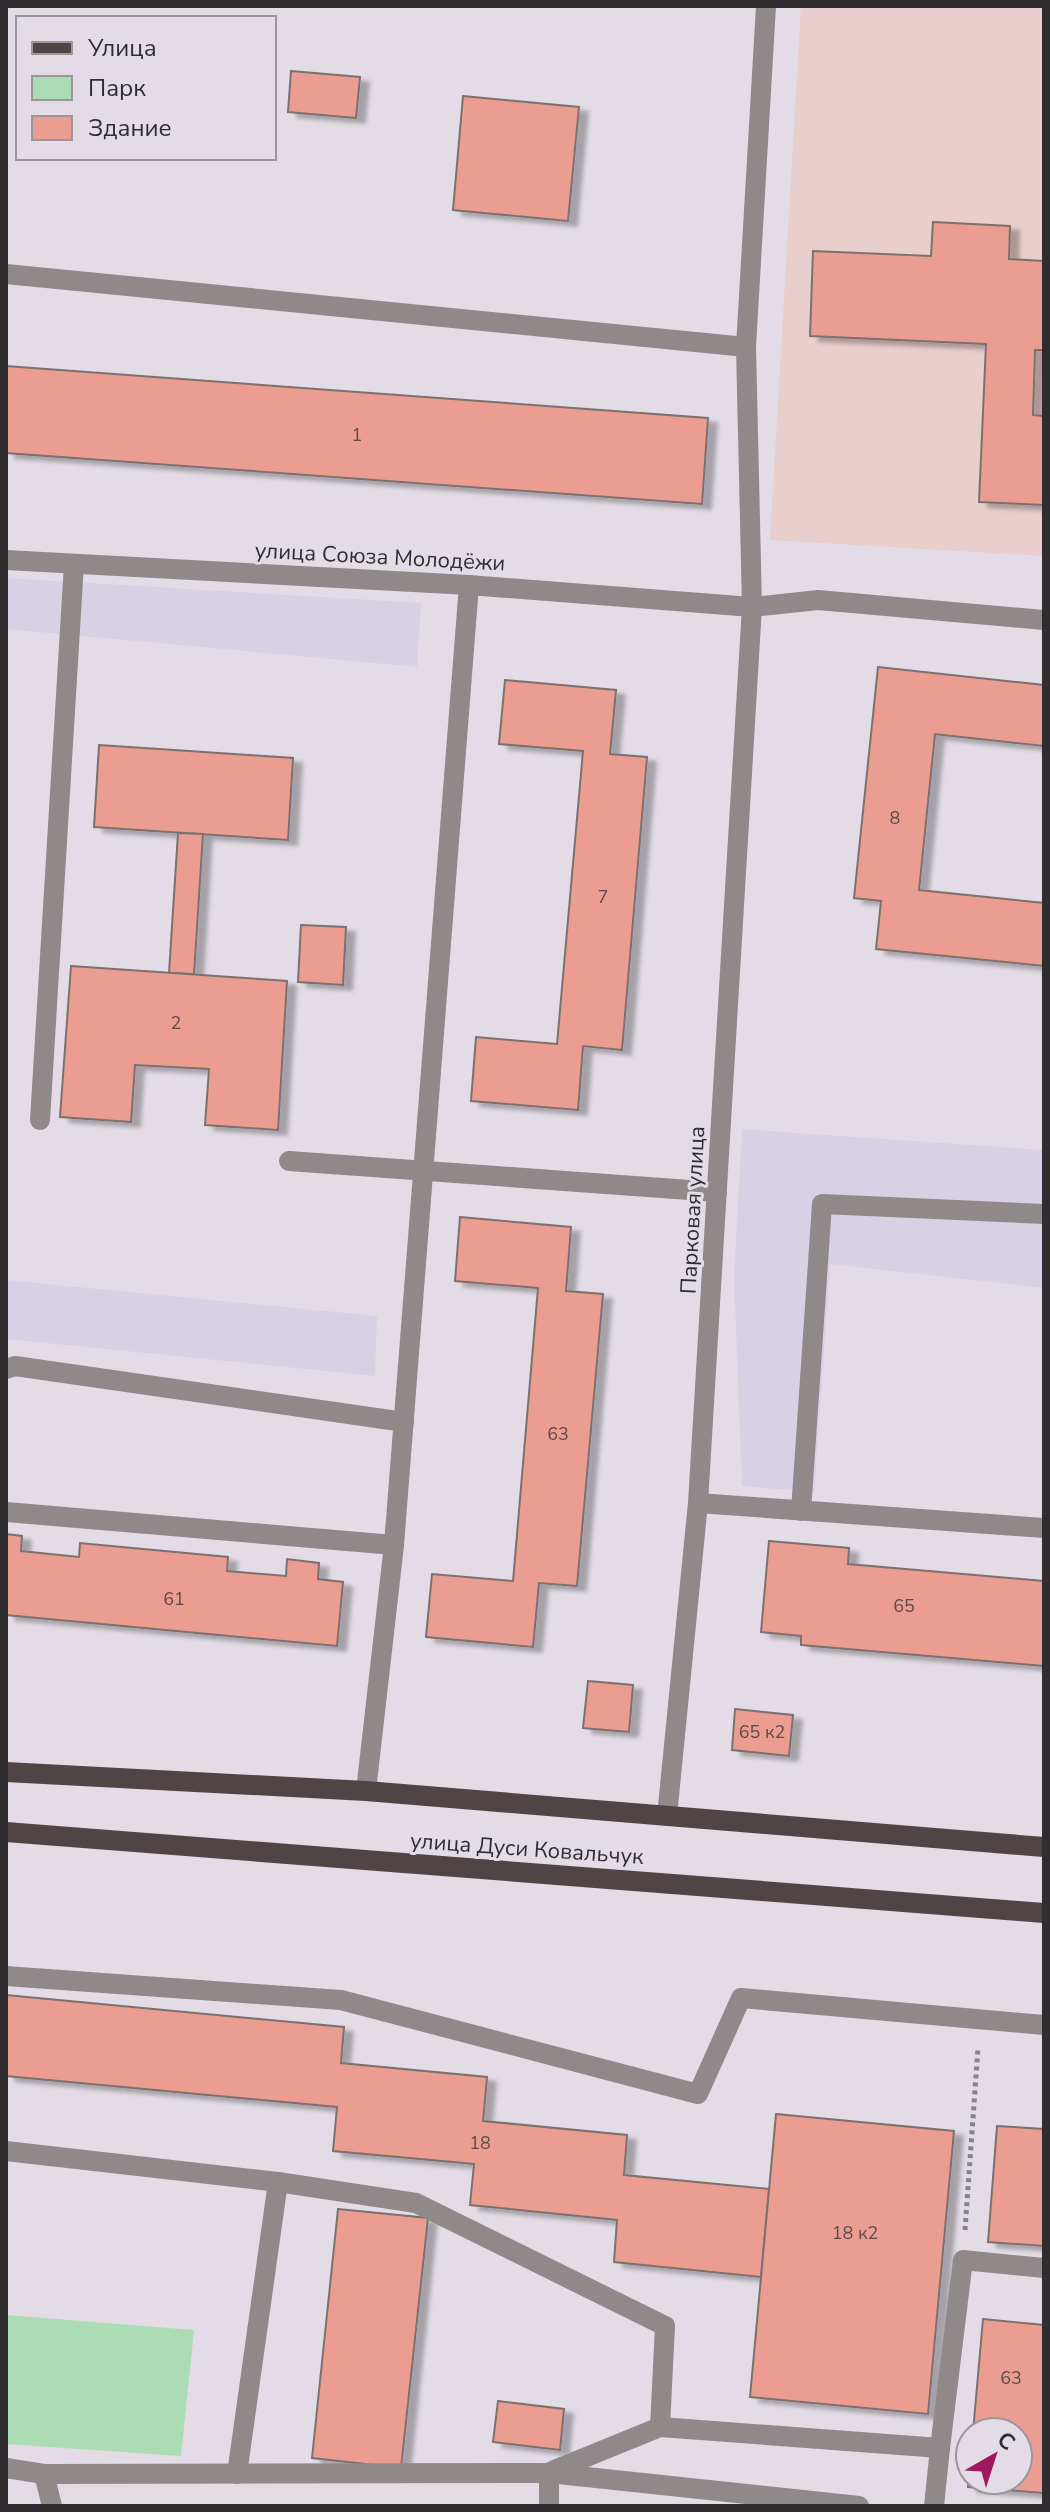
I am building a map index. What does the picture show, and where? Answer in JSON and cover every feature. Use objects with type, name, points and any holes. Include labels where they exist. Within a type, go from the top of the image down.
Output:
[{"type":"main road","name":"улица Дуси Ковальчук","points":[[6,1772],[366,1791],[1044,1847]]},
{"type":"main road","name":"улица Дуси Ковальчук","points":[[6,1832],[1044,1913]]},
{"type":"street","name":"Парковая улица","points":[[667,1816],[698,1503],[752,607],[746,347],[766,6]]},
{"type":"street","points":[[6,274],[746,347]]},
{"type":"street","name":"улица Союза Молодёжи","points":[[6,560],[469,585],[752,607],[818,600],[1044,620]]},
{"type":"street","points":[[40,1120],[74,564]]},
{"type":"street","points":[[366,1791],[394,1545],[469,585]]},
{"type":"street","points":[[289,1161],[717,1192]]},
{"type":"street","points":[[801,1511],[822,1204],[1044,1214]]},
{"type":"street","points":[[6,1369],[15,1366],[404,1422]]},
{"type":"street","points":[[698,1503],[1044,1528]]},
{"type":"street","points":[[6,1512],[394,1545]]},
{"type":"street","points":[[6,1976],[341,2000],[698,2094],[741,1998],[1044,2025]]},
{"type":"street","points":[[6,2151],[278,2182],[416,2203],[665,2326],[660,2427]]},
{"type":"street","points":[[237,2474],[278,2182]]},
{"type":"street","points":[[934,2506],[963,2260],[1044,2268]]},
{"type":"street","points":[[549,2473],[660,2427],[940,2448]]},
{"type":"street","points":[[6,2468],[44,2474],[549,2473],[859,2506]]},
{"type":"street","points":[[549,2473],[549,2506]]},
{"type":"street","points":[[44,2474],[52,2506]]},
{"type":"path","points":[[966,2216],[980,2019]]},
{"type":"shaded area","points":[[801,6],[1044,6],[1044,556],[770,540]]},
{"type":"shaded area","points":[[6,578],[421,603],[417,667],[6,629]]},
{"type":"shaded area","points":[[742,1129],[1044,1150],[1044,1288],[830,1264],[814,1492],[742,1486],[734,1277]]},
{"type":"shaded area","points":[[6,1280],[377,1316],[375,1376],[6,1339]]},
{"type":"green space","points":[[6,2315],[194,2330],[181,2456],[6,2444]]},
{"type":"building","points":[[291,71],[360,77],[356,118],[288,112]]},
{"type":"building","points":[[463,96],[579,107],[568,221],[453,210]]},
{"type":"building","points":[[933,222],[1010,226],[1009,259],[1044,261],[1044,350],[1035,350],[1033,415],[1044,416],[1044,505],[979,502],[986,344],[810,336],[813,251],[931,256]]},
{"type":"building","points":[[6,366],[708,418],[702,504],[6,453]]},
{"type":"building","points":[[878,667],[1044,685],[1044,746],[935,734],[919,890],[1044,903],[1044,966],[876,949],[881,901],[854,898]]},
{"type":"building","points":[[505,680],[616,690],[610,754],[647,757],[622,1050],[583,1046],[578,1110],[471,1101],[476,1037],[557,1044],[583,751],[499,744]]},
{"type":"building","points":[[99,745],[293,758],[288,840],[94,827]]},
{"type":"building","points":[[178,833],[203,834],[194,974],[169,973]]},
{"type":"building","points":[[301,925],[346,927],[343,985],[298,982]]},
{"type":"building","points":[[71,966],[287,981],[278,1130],[205,1125],[209,1069],[135,1065],[131,1122],[60,1117]]},
{"type":"building","points":[[460,1217],[571,1227],[566,1291],[603,1294],[577,1586],[539,1583],[533,1647],[426,1637],[432,1574],[513,1581],[538,1288],[455,1281]]},
{"type":"building","points":[[6,1534],[22,1536],[21,1551],[79,1557],[80,1543],[228,1557],[227,1571],[286,1576],[287,1559],[319,1563],[318,1579],[343,1582],[337,1646],[6,1615]]},
{"type":"building","points":[[769,1541],[849,1548],[848,1564],[1044,1581],[1044,1666],[801,1645],[801,1636],[761,1632]]},
{"type":"building","points":[[588,1681],[633,1685],[629,1732],[583,1728]]},
{"type":"building","points":[[735,1709],[793,1715],[789,1756],[732,1750]]},
{"type":"building","points":[[6,1995],[344,2027],[341,2063],[487,2077],[483,2121],[627,2135],[624,2175],[769,2189],[761,2277],[614,2262],[617,2220],[470,2205],[474,2164],[333,2151],[337,2107],[6,2076]]},
{"type":"building","points":[[776,2114],[954,2131],[928,2414],[750,2397]]},
{"type":"building","points":[[997,2126],[1044,2129],[1044,2246],[988,2242]]},
{"type":"building","points":[[338,2209],[428,2218],[401,2468],[312,2458]]},
{"type":"building","points":[[983,2319],[1044,2325],[1043,2493],[1034,2492],[1034,2416],[974,2416]]},
{"type":"building","points":[[498,2401],[564,2409],[560,2450],[493,2442]]}]
